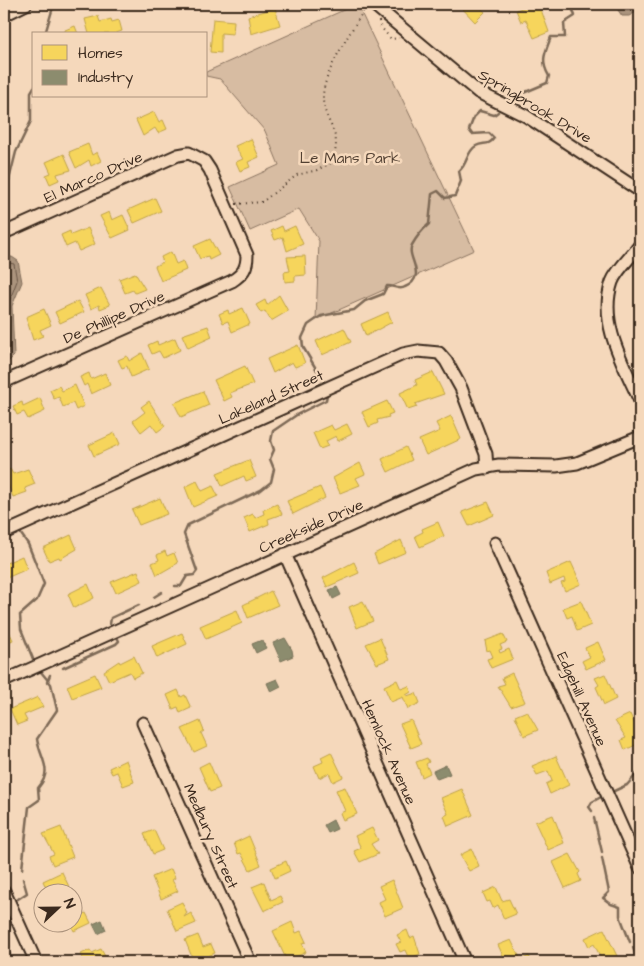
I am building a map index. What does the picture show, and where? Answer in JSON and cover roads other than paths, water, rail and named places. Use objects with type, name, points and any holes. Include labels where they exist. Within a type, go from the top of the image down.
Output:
[{"type":"street","points":[[4,14],[26,4]]},
{"type":"street","name":"Springbrook Drive","points":[[374,4],[478,92],[526,116],[640,191]]},
{"type":"street","name":"El Marco Drive","points":[[4,233],[178,155],[189,153],[196,155],[204,161],[210,170],[247,255],[247,264],[236,279]]},
{"type":"street","points":[[640,245],[613,280],[608,301],[609,321],[615,343],[640,401]]},
{"type":"street","name":"De Phillipe Drive","points":[[4,382],[236,279]]},
{"type":"street","name":"Lakeland Street","points":[[4,533],[403,354],[418,351],[439,354],[453,373],[486,454],[488,468]]},
{"type":"street","name":"Creekside Drive","points":[[4,681],[476,470],[499,465],[556,466],[577,463],[640,437]]},
{"type":"street","name":"Edgehill Avenue","points":[[495,543],[640,868]]},
{"type":"street","name":"Hemlock Avenue","points":[[285,554],[465,962]]},
{"type":"street","name":"Medbury Street","points":[[143,723],[250,962]]},
{"type":"street","points":[[4,891],[36,962]]},
{"type":"water","points":[[614,4],[640,4],[640,10],[629,16],[622,16]]},
{"type":"water","points":[[4,257],[12,257],[18,261],[22,282],[12,306],[14,356],[4,366]]},
{"type":"waterway","points":[[46,32],[54,4]]},
{"type":"waterway","points":[[509,99],[547,83],[549,76],[544,61],[545,52],[551,37],[565,37],[564,23],[575,16],[571,4]]},
{"type":"waterway","points":[[4,200],[16,152],[31,121],[32,90]]},
{"type":"waterway","points":[[324,382],[303,347],[302,338],[308,325],[321,316],[354,310],[365,301],[383,294],[387,286],[400,288],[412,283],[416,272],[411,255],[412,245],[421,231],[429,224],[432,194],[438,191],[445,198],[455,196],[461,181],[459,171],[470,151],[476,146],[490,142],[494,138],[489,133],[472,134],[469,130],[474,117],[480,111],[494,115],[498,112]]},
{"type":"waterway","points":[[175,586],[181,586],[187,576],[194,575],[197,571],[184,534],[188,525],[261,490],[271,482],[274,469],[270,459],[274,450],[271,441],[273,431],[298,414],[326,400],[327,395]]},
{"type":"waterway","points":[[21,534],[28,544],[44,584],[37,600],[20,615],[21,629],[33,659]]},
{"type":"waterway","points":[[154,597],[162,592]]},
{"type":"waterway","points":[[110,624],[111,618],[139,605]]},
{"type":"waterway","points":[[63,668],[116,644],[119,641],[117,637]]},
{"type":"waterway","points":[[22,869],[29,807],[39,800],[38,788],[43,782],[46,770],[37,739],[57,710],[51,684],[41,672]]},
{"type":"waterway","points":[[47,682],[50,675]]},
{"type":"waterway","points":[[614,791],[627,785],[640,770]]},
{"type":"waterway","points":[[592,811],[589,807],[592,802],[601,797]]},
{"type":"waterway","points":[[594,818],[602,852]]},
{"type":"waterway","points":[[602,858],[609,892],[603,898],[611,904],[620,907],[620,916],[630,942]]},
{"type":"waterway","points":[[18,899],[27,893],[23,879]]},
{"type":"waterway","points":[[9,946],[7,937],[10,925]]},
{"type":"waterway","points":[[633,948],[639,962]]},
{"type":"waterway","points":[[6,962],[10,954]]},
{"type":"park label","name":"Le Mans Park","points":[[350,158]]}]
